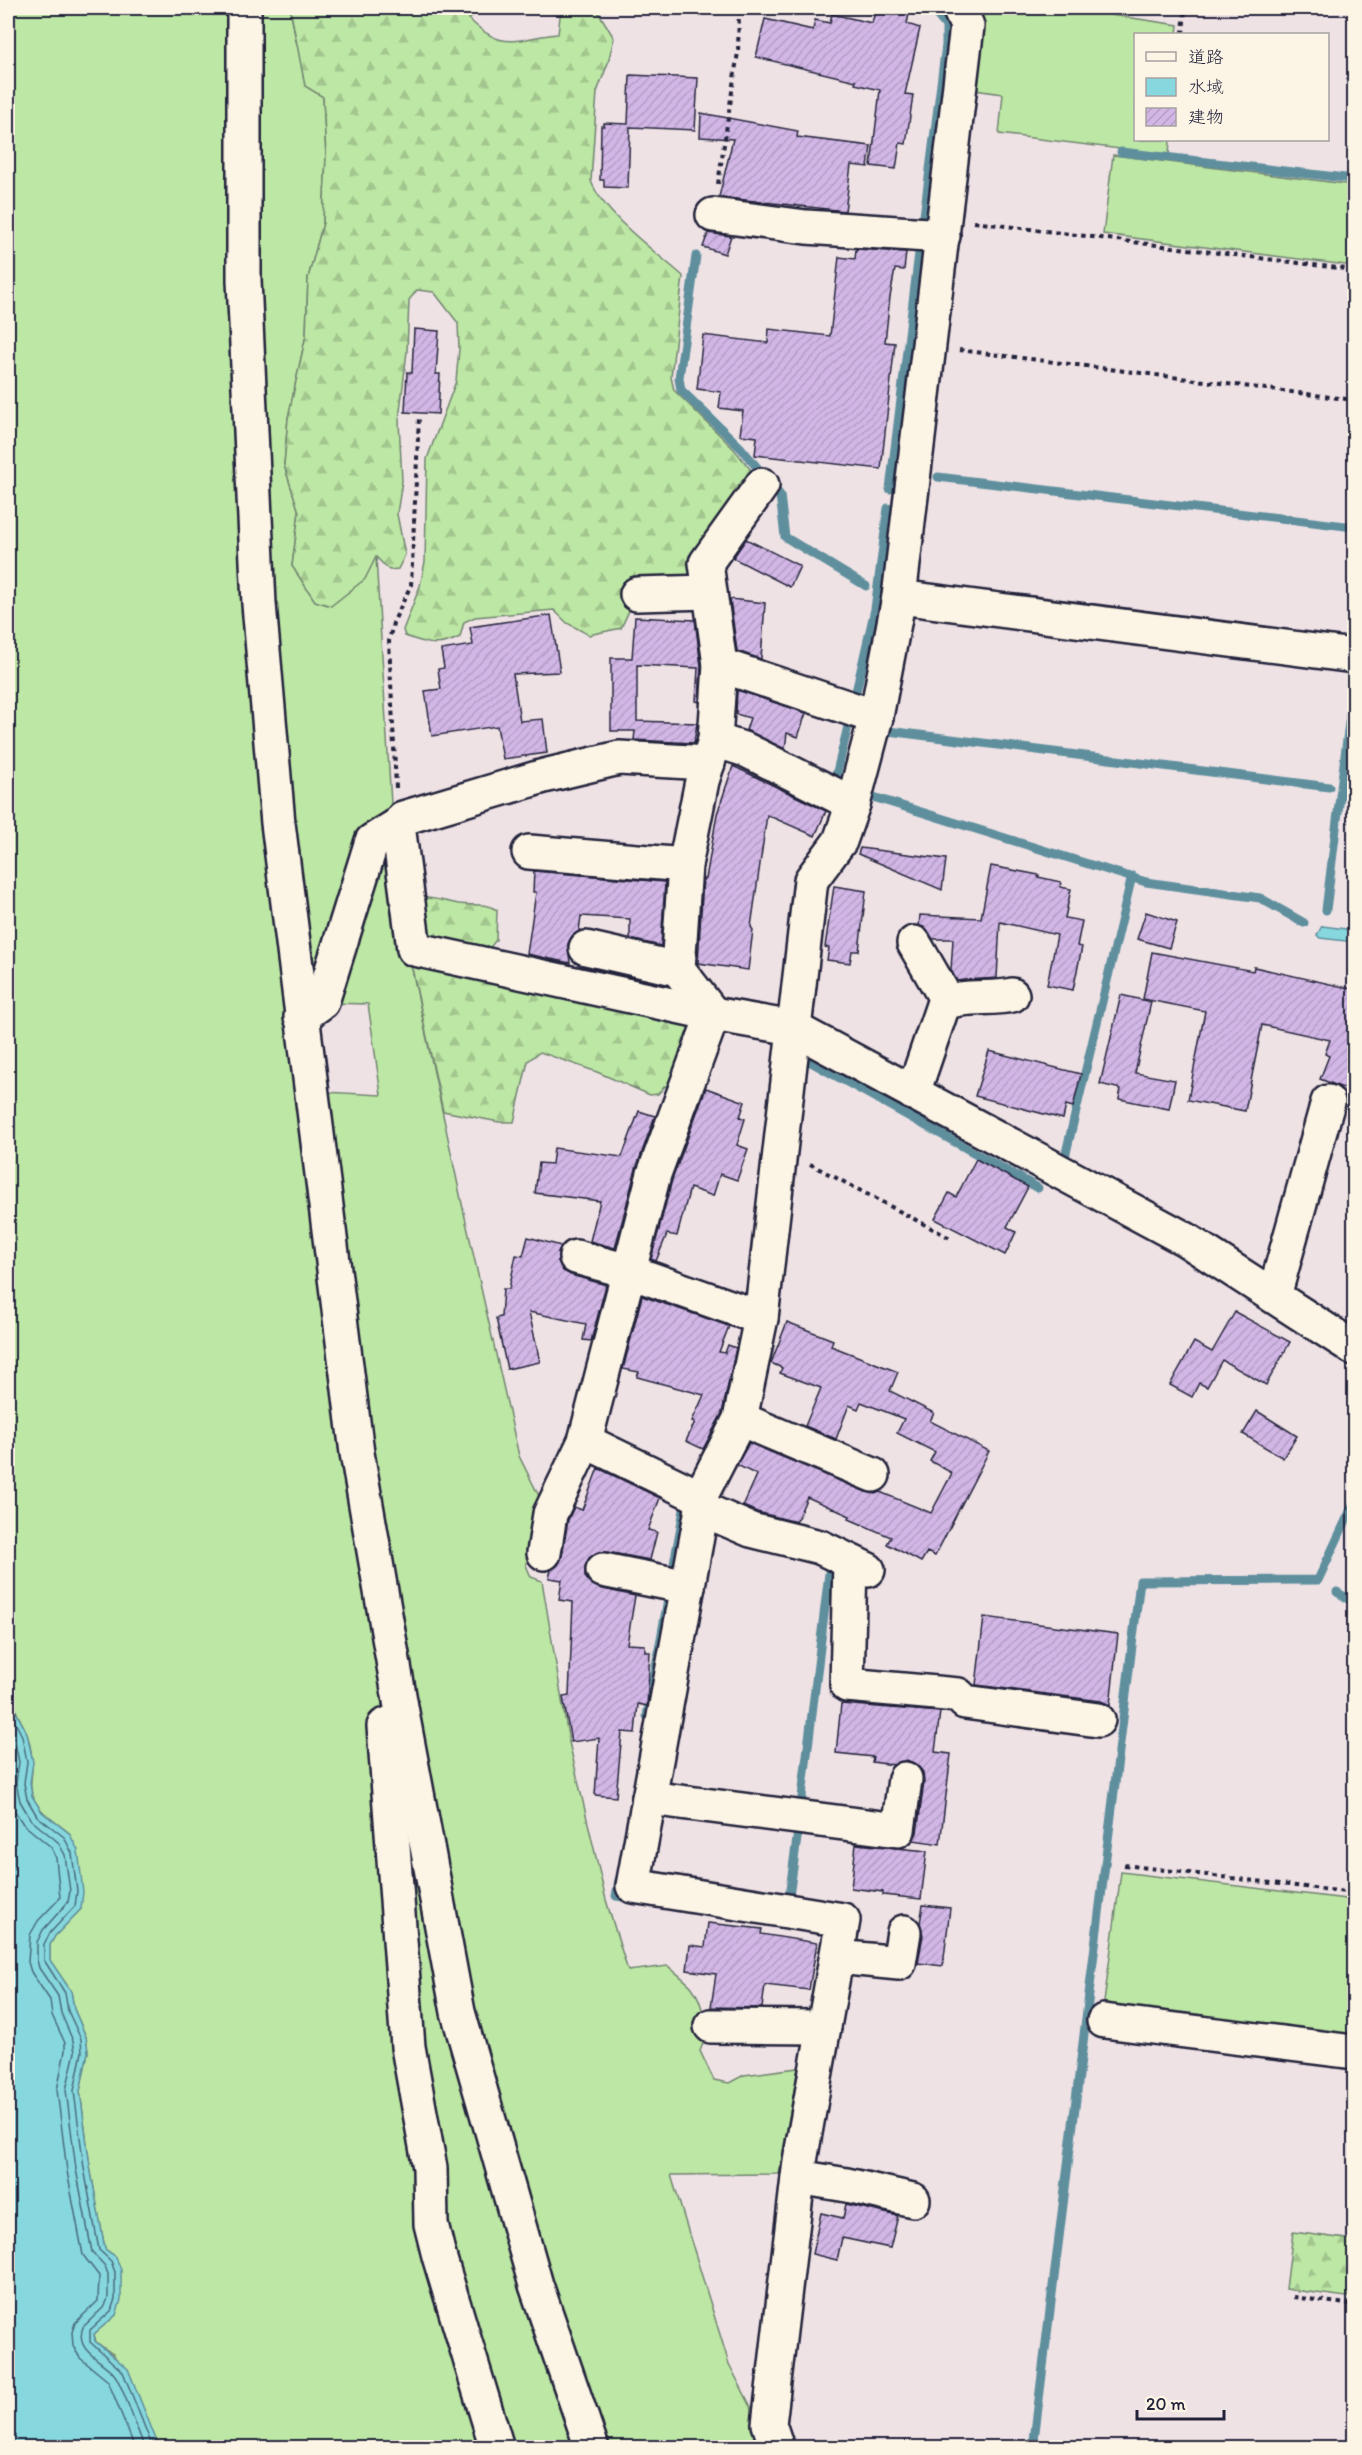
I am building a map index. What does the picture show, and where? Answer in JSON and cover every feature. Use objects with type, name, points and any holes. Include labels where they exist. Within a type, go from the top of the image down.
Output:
[{"type":"street","points":[[244,8],[244,280],[259,604],[278,823],[357,1453],[403,1718],[458,2012],[536,2285],[592,2448]]},
{"type":"street","points":[[777,2448],[769,2424],[798,2177],[843,1920],[633,1886],[688,1587],[701,1503],[740,1419],[761,1318],[812,880],[840,841],[853,804],[876,717],[899,597],[967,26],[959,8]]},
{"type":"street","points":[[713,215],[806,227],[944,227]]},
{"type":"street","points":[[678,969],[685,865],[702,781],[712,751],[720,665],[706,563],[762,485]]},
{"type":"street","points":[[638,594],[709,592]]},
{"type":"street","points":[[899,597],[1354,656]]},
{"type":"street","points":[[720,665],[876,717]]},
{"type":"street","points":[[301,1017],[322,1002],[372,841],[398,825],[403,818],[544,776],[619,758],[712,751],[746,750],[853,804]]},
{"type":"street","points":[[398,825],[414,949],[713,1014],[793,1028],[1185,1239],[1354,1348]]},
{"type":"street","points":[[529,852],[685,865]]},
{"type":"street","points":[[914,943],[948,1002]]},
{"type":"street","points":[[586,948],[678,969],[713,1014]]},
{"type":"street","points":[[913,1093],[943,1005],[950,1000],[998,998],[1012,995]]},
{"type":"street","points":[[544,1553],[550,1514],[585,1441],[654,1174],[713,1014]]},
{"type":"street","points":[[1274,1296],[1328,1102]]},
{"type":"street","points":[[576,1257],[628,1271],[761,1318]]},
{"type":"street","points":[[740,1419],[873,1475]]},
{"type":"street","points":[[585,1441],[751,1530],[820,1548],[859,1566],[847,1685],[958,1695],[965,1702],[1098,1720]]},
{"type":"street","points":[[603,1570],[688,1587]]},
{"type":"street","points":[[403,1718],[384,1726],[408,2047],[430,2168],[431,2224],[497,2448]]},
{"type":"street","points":[[649,1798],[898,1830],[905,1779]]},
{"type":"street","points":[[837,1957],[899,1963],[904,1932]]},
{"type":"street","points":[[1104,2021],[1354,2052]]},
{"type":"street","points":[[711,2026],[824,2027]]},
{"type":"street","points":[[798,2177],[913,2200]]},
{"type":"path","points":[[713,215],[738,52],[739,8]]},
{"type":"path","points":[[1183,33],[1185,8]]},
{"type":"path","points":[[944,227],[1354,270]]},
{"type":"path","points":[[930,346],[1354,400]]},
{"type":"path","points":[[398,825],[389,641],[393,623],[411,585],[420,417]]},
{"type":"path","points":[[780,1147],[952,1239]]},
{"type":"path","points":[[1124,1865],[1354,1893]]},
{"type":"path","points":[[1293,2297],[1354,2304]]},
{"type":"green space","points":[[8,8],[235,8],[246,581],[385,1696],[374,1727],[418,2043],[394,1750],[577,2447],[159,2447],[114,2355],[96,2342],[94,2334],[116,2315],[116,2257],[105,2249],[90,2167],[80,2091],[88,2052],[86,2037],[74,2009],[71,1991],[50,1961],[50,1945],[55,1936],[81,1909],[69,1833],[49,1818],[32,1794],[31,1749],[15,1707],[8,1648],[8,1548],[12,1503],[8,1476]]},
{"type":"green space","points":[[259,8],[290,8],[296,41],[323,97],[326,156],[323,223],[308,278],[306,335],[288,418],[284,465],[299,512],[292,566],[376,557],[392,820],[310,999],[284,770],[258,375]]},
{"type":"green space","points":[[290,8],[481,8],[469,19],[492,36],[511,41],[558,34],[561,8],[596,8],[614,38],[597,92],[591,181],[607,207],[618,219],[683,276],[671,377],[674,390],[734,449],[760,481],[705,589],[634,600],[621,628],[589,635],[567,623],[554,610],[475,617],[464,622],[460,637],[445,643],[426,643],[405,636],[403,630],[420,586],[425,562],[427,459],[456,381],[459,349],[458,323],[434,292],[417,290],[409,300],[407,351],[399,420],[402,481],[397,514],[405,555],[398,569],[389,570],[376,557],[365,579],[331,606],[315,601],[292,566],[299,512],[284,465],[288,418],[306,335],[308,278],[323,223],[326,156],[323,97],[305,86]]},
{"type":"green space","points":[[975,8],[1065,8],[1178,25],[1177,33],[1134,33],[1134,141],[1170,141],[1169,155],[999,134],[1003,94],[975,90]]},
{"type":"green space","points":[[1113,155],[1354,185],[1354,266],[1103,234]]},
{"type":"green space","points":[[385,842],[462,1204],[519,1456],[546,1510],[526,1565],[531,1577],[542,1581],[569,1742],[606,1900],[628,1971],[668,1966],[691,1986],[699,2000],[704,2018],[704,2036],[700,2051],[714,2080],[729,2083],[744,2075],[798,2068],[779,2174],[671,2175],[729,2364],[770,2447],[606,2447],[556,2299],[476,2025],[372,1462],[324,1092],[381,1095],[368,1004],[327,1003]]},
{"type":"green space","points":[[416,897],[459,904],[483,905],[497,910],[496,940],[488,950],[421,942]]},
{"type":"green space","points":[[410,959],[701,1019],[677,1087],[665,1086],[658,1094],[650,1095],[597,1072],[540,1052],[528,1061],[514,1122],[499,1122],[443,1111]]},
{"type":"green space","points":[[1121,1872],[1354,1900],[1354,2042],[1103,2010]]},
{"type":"green space","points":[[1293,2232],[1354,2240],[1354,2298],[1286,2289]]},
{"type":"water","points":[[1322,926],[1354,930],[1354,942],[1320,938],[1317,935]]},
{"type":"water","points":[[8,1636],[15,1710],[27,1733],[33,1762],[30,1783],[32,1796],[42,1812],[69,1833],[78,1850],[83,1892],[81,1909],[55,1936],[50,1945],[50,1960],[71,1991],[74,2009],[86,2037],[88,2052],[80,2091],[90,2167],[105,2249],[116,2257],[121,2270],[121,2300],[116,2315],[94,2334],[95,2341],[128,2369],[159,2447],[8,2447]]},
{"type":"building","points":[[876,8],[904,8],[903,12],[909,14],[907,24],[920,28],[905,94],[913,95],[906,144],[900,143],[896,169],[871,166],[880,90],[855,84],[856,81],[756,57],[765,19],[813,30],[815,20],[830,23],[832,14],[872,23]]},
{"type":"building","points":[[630,75],[698,78],[695,130],[630,127],[628,188],[604,187],[604,180],[600,180],[601,126],[604,126],[604,123],[628,124]]},
{"type":"building","points":[[701,113],[798,131],[797,137],[871,146],[868,167],[851,165],[845,211],[719,197],[733,139],[700,137]]},
{"type":"building","points":[[708,233],[731,236],[725,254],[703,247]]},
{"type":"building","points":[[856,249],[906,252],[904,270],[895,269],[890,297],[885,342],[895,343],[881,469],[755,455],[757,437],[740,435],[743,411],[719,408],[721,392],[697,389],[703,335],[768,343],[769,329],[830,336],[839,257],[855,259]]},
{"type":"building","points":[[414,329],[439,331],[436,374],[440,374],[438,414],[405,412],[407,372],[412,373]]},
{"type":"building","points":[[746,539],[800,566],[790,587],[733,558]]},
{"type":"building","points":[[730,599],[765,603],[761,659],[737,651]]},
{"type":"building","points":[[551,615],[560,672],[513,674],[520,721],[543,719],[547,753],[503,759],[497,726],[432,736],[425,691],[441,689],[438,669],[444,668],[441,650],[473,645],[470,627]]},
{"type":"building","points":[[635,617],[695,620],[701,666],[699,702],[696,701],[698,668],[637,665],[637,721],[697,723],[694,743],[634,740],[635,731],[611,731],[611,658],[632,658]]},
{"type":"building","points":[[737,690],[806,713],[798,737],[787,733],[785,749],[746,730],[750,718],[736,714]]},
{"type":"building","points":[[733,766],[826,811],[815,836],[767,815],[751,927],[753,930],[748,970],[698,963],[703,879],[706,879],[717,814]]},
{"type":"building","points":[[860,848],[946,859],[942,890],[858,854]]},
{"type":"building","points":[[991,866],[1039,875],[1038,877],[1061,882],[1060,887],[1071,889],[1065,918],[1082,921],[1077,946],[1082,947],[1073,990],[1047,985],[1057,935],[1000,922],[997,978],[957,981],[951,970],[953,939],[933,939],[924,927],[919,926],[920,915],[981,918]]},
{"type":"building","points":[[534,871],[665,882],[661,946],[630,939],[630,919],[581,916],[579,931],[572,936],[568,944],[570,963],[527,954],[536,892],[533,892]]},
{"type":"building","points":[[834,886],[866,891],[859,951],[852,951],[850,963],[827,960],[829,948],[825,947]]},
{"type":"building","points":[[1146,912],[1177,922],[1169,948],[1137,939]]},
{"type":"building","points":[[1152,952],[1253,971],[1254,967],[1352,989],[1354,984],[1354,1074],[1348,1090],[1320,1079],[1329,1056],[1325,1054],[1330,1040],[1262,1025],[1245,1111],[1188,1100],[1205,1011],[1143,999]]},
{"type":"building","points":[[1121,995],[1151,1002],[1135,1073],[1175,1080],[1169,1109],[1119,1099],[1121,1089],[1100,1084]]},
{"type":"building","points":[[989,1051],[1081,1074],[1073,1107],[1066,1105],[1063,1119],[975,1096]]},
{"type":"building","points":[[706,1088],[745,1102],[740,1117],[745,1119],[737,1145],[748,1149],[737,1180],[720,1174],[713,1196],[690,1188],[677,1236],[667,1234],[656,1261],[651,1259],[672,1180]]},
{"type":"building","points":[[639,1111],[655,1116],[636,1169],[615,1248],[590,1241],[600,1201],[535,1193],[539,1163],[552,1164],[554,1148],[622,1157]]},
{"type":"building","points":[[976,1159],[1028,1187],[1007,1227],[1016,1232],[1005,1255],[935,1219],[949,1193],[956,1197]]},
{"type":"building","points":[[528,1237],[561,1246],[558,1261],[563,1271],[606,1285],[591,1341],[583,1340],[586,1324],[529,1312],[540,1362],[507,1369],[496,1318],[501,1317],[503,1289],[509,1289],[516,1255],[523,1256]]},
{"type":"building","points":[[642,1296],[729,1326],[719,1352],[725,1353],[728,1345],[736,1348],[722,1413],[703,1449],[686,1441],[704,1395],[637,1377],[639,1372],[623,1369]]},
{"type":"building","points":[[1235,1312],[1290,1342],[1266,1385],[1222,1360],[1207,1387],[1199,1383],[1192,1397],[1170,1385],[1194,1342],[1212,1352]]},
{"type":"building","points":[[787,1322],[833,1340],[831,1346],[898,1372],[890,1391],[934,1413],[930,1421],[989,1451],[935,1556],[927,1552],[921,1562],[887,1544],[891,1537],[849,1519],[850,1516],[807,1497],[796,1522],[743,1506],[757,1475],[737,1465],[749,1443],[866,1492],[875,1494],[880,1492],[931,1513],[952,1473],[930,1461],[935,1452],[897,1433],[904,1419],[861,1402],[858,1409],[849,1405],[836,1439],[805,1426],[821,1388],[780,1373],[782,1368],[771,1363]]},
{"type":"building","points":[[1257,1411],[1297,1436],[1283,1458],[1243,1434]]},
{"type":"building","points":[[598,1468],[660,1498],[648,1530],[657,1532],[650,1560],[598,1552],[589,1558],[585,1567],[585,1577],[591,1584],[635,1596],[627,1644],[645,1645],[645,1652],[650,1652],[647,1706],[638,1704],[635,1733],[622,1732],[616,1797],[595,1795],[599,1738],[571,1742],[563,1697],[569,1696],[573,1602],[559,1600],[562,1580],[549,1578],[551,1570],[558,1565],[562,1556],[568,1520],[574,1507],[582,1510]]},
{"type":"building","points":[[984,1617],[1118,1634],[1110,1705],[1101,1701],[976,1685]]},
{"type":"building","points":[[841,1704],[940,1712],[935,1752],[951,1754],[940,1844],[913,1840],[917,1833],[924,1782],[923,1772],[917,1765],[907,1760],[894,1765],[872,1762],[873,1757],[836,1753]]},
{"type":"building","points":[[856,1844],[927,1851],[921,1899],[883,1895],[883,1892],[851,1888]]},
{"type":"building","points":[[923,1905],[950,1908],[943,1966],[918,1963],[923,1935],[920,1923]]},
{"type":"building","points":[[708,1923],[762,1929],[761,1934],[817,1943],[809,1990],[765,1985],[762,2008],[711,2007],[716,1974],[687,1970],[690,1945],[705,1947]]},
{"type":"building","points":[[846,2204],[898,2216],[890,2248],[842,2238],[837,2260],[812,2254],[821,2213],[843,2218]]},
{"type":"waterway","points":[[924,216],[946,45],[946,26],[931,8]]},
{"type":"waterway","points":[[1121,152],[1354,179]]},
{"type":"waterway","points":[[890,489],[920,245]]},
{"type":"waterway","points":[[696,256],[679,378],[681,390],[741,448],[780,495],[785,537],[866,586]]},
{"type":"waterway","points":[[938,477],[1354,527]]},
{"type":"waterway","points":[[855,696],[875,609],[888,508]]},
{"type":"waterway","points":[[1326,910],[1354,682]]},
{"type":"waterway","points":[[835,780],[850,718]]},
{"type":"waterway","points":[[888,731],[1329,787]]},
{"type":"waterway","points":[[873,797],[1146,882],[1260,898],[1304,923]]},
{"type":"waterway","points":[[1065,1157],[1132,876]]},
{"type":"waterway","points":[[811,1062],[1038,1188]]},
{"type":"waterway","points":[[1033,2448],[1140,1581],[1318,1580],[1354,1503]]},
{"type":"waterway","points":[[672,1575],[685,1504]]},
{"type":"waterway","points":[[801,1805],[830,1565],[823,1563]]},
{"type":"waterway","points":[[1337,1592],[1354,1603]]},
{"type":"waterway","points":[[647,1716],[669,1594]]},
{"type":"waterway","points":[[789,1897],[798,1831]]},
{"type":"waterway","points":[[619,1880],[616,1896],[631,1898]]}]
